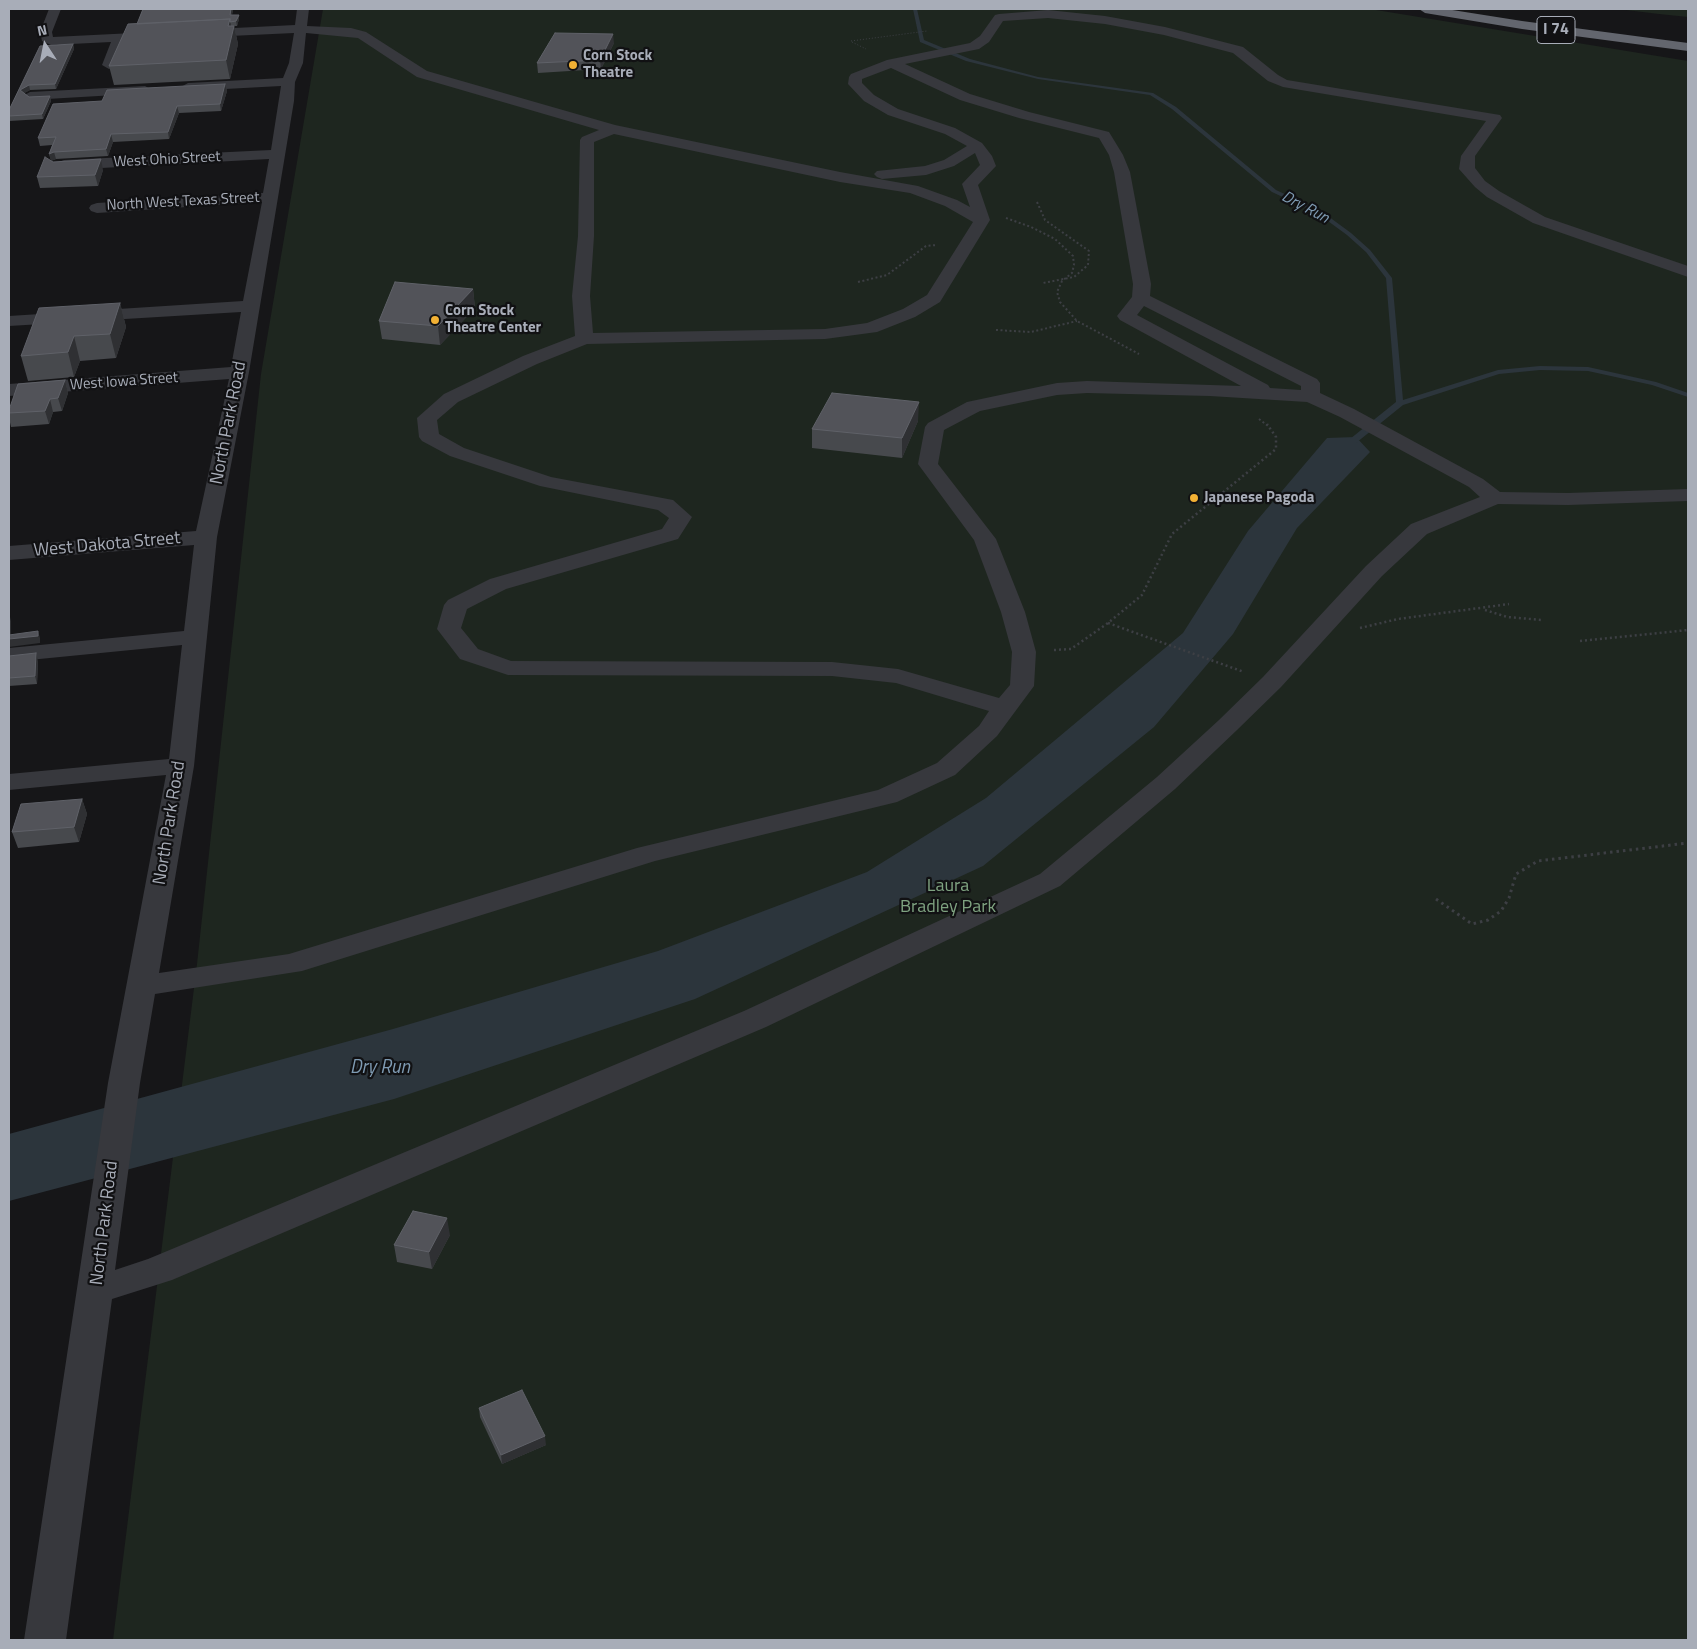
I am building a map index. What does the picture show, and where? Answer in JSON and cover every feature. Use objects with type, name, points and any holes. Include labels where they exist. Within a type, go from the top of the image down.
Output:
[{"type":"highway","name":"I 74","points":[[1425,9],[1522,25],[1688,47]]},
{"type":"street","points":[[55,9],[46,32],[46,38],[60,41],[299,29],[336,30],[362,35],[422,74],[612,128],[840,177],[913,189],[951,203],[982,220]]},
{"type":"street","name":"North Park Road","points":[[45,1640],[124,1083],[143,986],[181,766],[206,537],[240,372],[287,101],[288,82],[296,63],[303,9]]},
{"type":"street","points":[[957,182],[988,166],[985,156],[977,146],[950,132],[893,112],[869,98],[855,84],[856,77],[892,64],[974,46],[985,39],[999,18],[1048,14],[1105,20],[1226,45],[1238,50],[1273,78],[1283,83],[1495,118],[1468,156],[1467,169],[1480,184],[1493,194],[1539,220],[1688,272]]},
{"type":"street","points":[[246,46],[249,32]]},
{"type":"street","points":[[109,65],[118,39]]},
{"type":"street","points":[[892,64],[965,97],[1024,115],[1104,135],[1116,155],[1122,172],[1142,284],[1140,298],[1126,316],[1268,393]]},
{"type":"street","points":[[179,88],[288,82]]},
{"type":"street","points":[[30,96],[160,89]]},
{"type":"street","points":[[584,339],[581,291],[586,236],[587,140],[612,128]]},
{"type":"street","points":[[840,177],[926,170],[949,163],[977,146]]},
{"type":"street","name":"West Ohio Street","points":[[56,166],[277,154]]},
{"type":"street","points":[[926,170],[957,182],[982,220]]},
{"type":"street","name":"North West Texas Street","points":[[96,208],[270,197]]},
{"type":"street","points":[[982,220],[934,298],[909,312],[871,328],[825,334],[584,339],[530,360],[451,398],[427,418],[429,437],[457,452],[547,482],[665,505],[681,517],[670,534],[498,584],[456,605],[449,629],[469,654],[508,668],[832,669],[898,676],[1004,708]]},
{"type":"street","points":[[1140,298],[1310,382],[1311,396]]},
{"type":"street","points":[[9,321],[251,306]]},
{"type":"street","name":"West Iowa Street","points":[[9,390],[131,382],[240,372]]},
{"type":"street","points":[[143,986],[291,964],[647,854],[887,796],[946,769],[988,731],[1022,686],[1024,652],[1013,612],[985,539],[928,464],[935,427],[974,406],[1057,390],[1087,388],[1311,396],[1347,413],[1476,484],[1495,498]]},
{"type":"street","points":[[96,1290],[159,1270],[755,1019],[1050,880],[1166,783],[1272,682],[1374,571],[1419,529],[1495,498],[1568,499],[1688,495]]},
{"type":"street","name":"West Dakota Street","points":[[9,553],[206,537]]},
{"type":"street","points":[[9,655],[195,637]]},
{"type":"street","points":[[9,782],[181,766]]},
{"type":"street","points":[[30,1640],[51,1600]]},
{"type":"street","points":[[51,1600],[55,1640]]},
{"type":"path","points":[[851,41],[928,31]]},
{"type":"path","points":[[1037,202],[1045,220],[1089,251],[1088,265],[1074,277],[1043,284]]},
{"type":"path","points":[[1006,218],[1031,227],[1055,239],[1073,256],[1074,265],[1072,273],[1062,281]]},
{"type":"path","points":[[858,282],[887,275],[926,246],[968,243]]},
{"type":"path","points":[[996,330],[1031,332],[1077,322]]},
{"type":"path","points":[[1024,652],[1071,649],[1108,623],[1142,595],[1172,534],[1276,449],[1276,438],[1265,422],[1257,418]]},
{"type":"path","points":[[1354,630],[1398,619],[1509,604]]},
{"type":"path","points":[[1482,609],[1507,617],[1542,620]]},
{"type":"path","points":[[1108,623],[1233,668]]},
{"type":"path","points":[[1580,641],[1688,630]]},
{"type":"path","points":[[1436,899],[1472,924],[1488,920],[1501,911],[1509,898],[1516,874],[1538,861],[1688,843]]},
{"type":"green space","name":"Laura Bradley Park","points":[[323,9],[1370,9],[1688,61],[1688,1640],[113,1640],[197,964],[261,374]]},
{"type":"green space","points":[[1618,9],[1688,9],[1688,17],[1659,14]]},
{"type":"water","name":"Dry Run","points":[[1356,437],[1370,452],[1297,528],[1233,634],[1154,727],[983,866],[695,999],[394,1099],[9,1201],[9,1134],[393,1029],[658,951],[867,872],[986,798],[1183,633],[1248,531],[1327,438]]},
{"type":"building","points":[[143,9],[231,9],[230,15],[239,15],[236,21],[230,22],[230,19],[137,24]]},
{"type":"building","points":[[230,19],[228,26],[234,26],[226,60],[109,66],[128,24]]},
{"type":"building","points":[[555,33],[613,34],[600,60],[537,63]]},
{"type":"building","points":[[73,44],[55,84],[29,85],[20,90],[29,97],[50,96],[42,114],[9,116],[9,110],[40,46]]},
{"type":"building","points":[[225,84],[220,104],[177,106],[168,132],[111,134],[106,149],[54,152],[49,154],[56,137],[38,138],[53,104],[102,101],[107,90]]},
{"type":"building","points":[[45,157],[53,162],[101,159],[95,175],[37,177]]},
{"type":"building","points":[[395,282],[473,289],[438,326],[379,321]]},
{"type":"building","points":[[120,303],[110,334],[74,336],[68,352],[21,356],[39,308]]},
{"type":"building","points":[[65,380],[58,398],[50,399],[45,411],[9,413],[18,384]]},
{"type":"building","points":[[832,393],[919,402],[902,438],[812,429]]},
{"type":"building","points":[[38,631],[38,636],[9,639],[9,635]]},
{"type":"building","points":[[36,653],[35,676],[9,678],[9,656]]},
{"type":"building","points":[[82,799],[74,827],[12,832],[21,804]]},
{"type":"building","points":[[413,1211],[447,1218],[429,1252],[394,1245]]},
{"type":"building","points":[[522,1390],[545,1436],[501,1455],[479,1408]]},
{"type":"waterway","name":"Dry Run","points":[[915,9],[922,41],[968,60],[1038,78],[1151,94],[1174,108],[1274,191],[1319,212],[1349,234],[1368,251],[1389,278],[1400,403]]},
{"type":"waterway","points":[[1400,403],[1498,372],[1540,368],[1588,369],[1654,383],[1688,395]]},
{"type":"waterway","name":"Dry Run","points":[[1348,445],[1400,403]]},
{"type":"place","name":"Corn Stock Theatre","points":[[573,65]]},
{"type":"place","name":"Corn Stock Theatre Center","points":[[435,320]]},
{"type":"place","name":"Japanese Pagoda","points":[[1194,498]]}]
